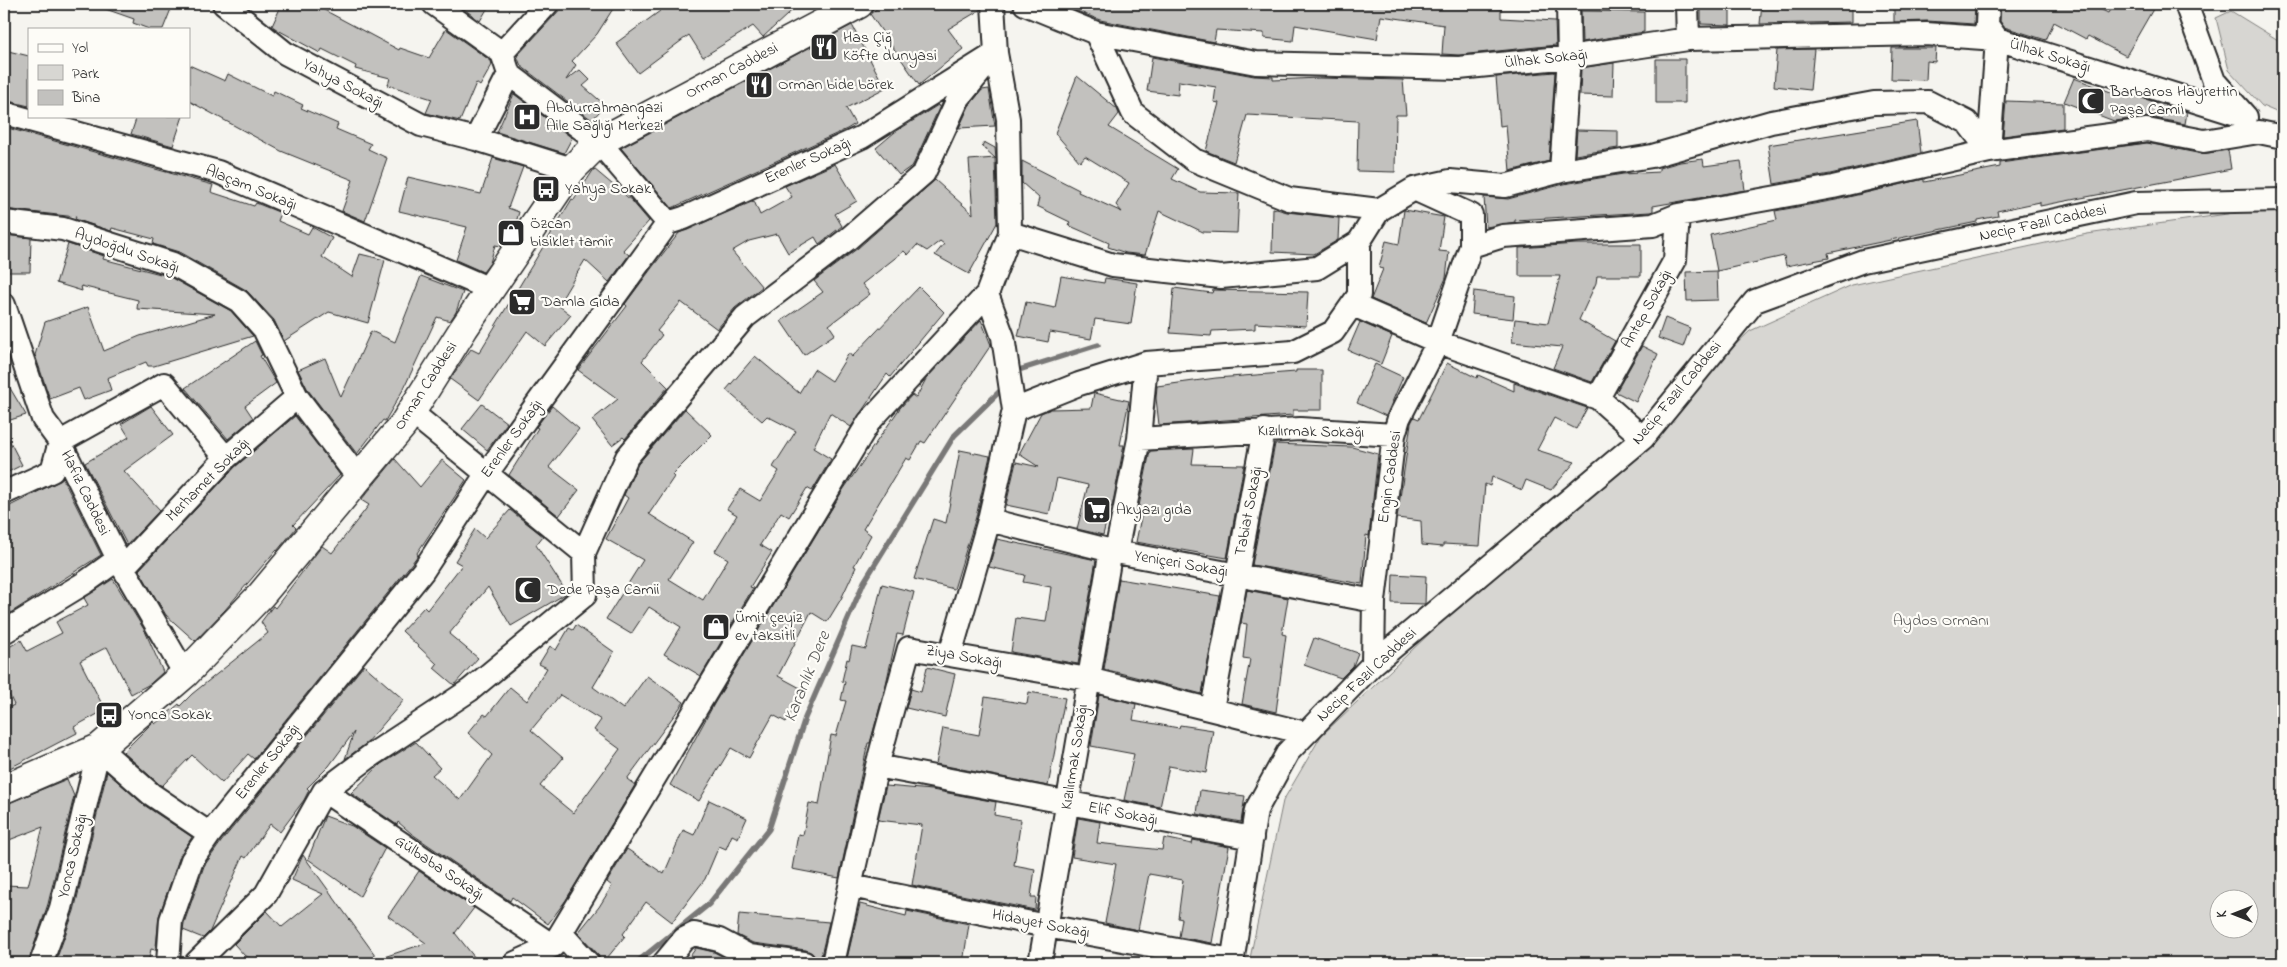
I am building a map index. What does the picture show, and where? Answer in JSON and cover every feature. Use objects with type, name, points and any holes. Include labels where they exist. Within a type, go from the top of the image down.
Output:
[{"type":"street","name":"Yahya Sokağı","points":[[224,4],[285,53],[421,125],[476,139],[572,169]]},
{"type":"street","points":[[434,4],[599,142],[668,223]]},
{"type":"street","points":[[476,139],[506,64],[548,4]]},
{"type":"street","name":"Orman Caddesi","points":[[4,788],[99,748],[185,674],[261,595],[403,425],[490,289],[572,169],[599,142],[859,4]]},
{"type":"street","points":[[515,963],[557,939],[869,422],[987,294],[1010,233],[1008,119],[996,53],[992,4]]},
{"type":"street","name":"Ülhak Sokağı","points":[[1026,4],[1096,33],[1256,63],[1459,68],[1569,57],[1688,39],[1926,34],[1997,39],[2253,125]]},
{"type":"street","points":[[1561,171],[1569,57],[1568,4]]},
{"type":"street","points":[[1686,4],[1688,39]]},
{"type":"street","points":[[1988,4],[1987,26],[1997,39]]},
{"type":"street","points":[[2186,4],[2214,81],[2253,125],[2283,137]]},
{"type":"street","points":[[1096,33],[1133,113],[1194,160],[1288,199],[1379,210]]},
{"type":"street","name":"Ülhak Sokağı","points":[[1989,150],[1997,39]]},
{"type":"street","points":[[196,963],[266,894],[324,790],[373,754],[470,690],[585,595],[584,553],[627,457],[746,317],[849,238],[924,173],[958,99],[996,53]]},
{"type":"street","name":"Erenler Sokağı","points":[[168,963],[171,920],[192,860],[210,834],[423,571],[487,473],[668,223],[684,218],[862,137],[996,53]]},
{"type":"street","points":[[1010,233],[1113,265],[1221,277],[1317,268],[1359,242],[1379,210],[1414,189],[1450,180],[1505,186],[1561,171],[1652,156],[1771,122],[1874,103],[1928,102],[1967,122],[1989,150]]},
{"type":"street","name":"Alaçam Sokağı","points":[[4,113],[218,172],[490,289]]},
{"type":"street","points":[[1471,246],[1503,236],[1653,225],[1678,215],[1833,186],[1989,150],[2147,130],[2204,141],[2253,125]]},
{"type":"street","name":"Engin Caddesi","points":[[1373,664],[1374,601],[1394,435],[1399,418],[1438,342],[1471,246],[1471,215],[1414,189]]},
{"type":"street","name":"Necip Fazıl Caddesi","points":[[1232,961],[1256,810],[1288,752],[1373,664],[1643,438],[1755,301],[1863,261],[2136,203],[2283,200]]},
{"type":"street","name":"Antep Sokağı","points":[[1598,398],[1675,260],[1678,215]]},
{"type":"street","name":"Aydoğdu Sokağı","points":[[4,222],[63,229],[173,264],[239,301],[264,329],[297,397],[350,467],[363,472]]},
{"type":"street","points":[[1014,410],[1079,384],[1146,363],[1294,352],[1333,332],[1359,296],[1359,242]]},
{"type":"street","points":[[950,655],[989,520],[1014,410],[1003,337],[987,294]]},
{"type":"street","points":[[1353,305],[1438,342],[1598,398],[1643,438]]},
{"type":"street","name":"Hafız Caddesi","points":[[5,313],[43,419],[60,442],[120,563],[185,674]]},
{"type":"street","name":"Kızılırmak Sokağı","points":[[1040,963],[1088,679],[1139,439],[1146,363]]},
{"type":"street","points":[[4,493],[52,471],[60,442],[164,384],[226,458]]},
{"type":"street","name":"Merhamet Sokağı","points":[[4,632],[120,563],[226,458],[297,397]]},
{"type":"street","points":[[411,412],[584,553]]},
{"type":"street","name":"Kızılırmak Sokağı","points":[[1139,439],[1264,430],[1347,431],[1394,435]]},
{"type":"street","name":"Tabiat Sokağı","points":[[1212,709],[1264,430]]},
{"type":"street","name":"Yeniçeri Sokağı","points":[[989,520],[1114,551],[1374,601]]},
{"type":"street","name":"Ziya Sokağı","points":[[833,963],[877,766],[909,648],[1088,679],[1305,733]]},
{"type":"street","points":[[99,748],[151,794],[210,834]]},
{"type":"street","name":"Yonca Sokağı","points":[[41,963],[61,908],[99,748]]},
{"type":"street","name":"Elif Sokağı","points":[[877,766],[1252,838]]},
{"type":"street","name":"Gülbaba Sokağı","points":[[324,790],[557,939],[588,963]]},
{"type":"street","name":"Hidayet Sokağı","points":[[850,886],[1232,961]]},
{"type":"street","points":[[664,963],[684,939],[694,934],[719,940],[749,956],[804,963]]},
{"type":"green space","points":[[2231,11],[2283,43],[2283,115],[2262,106],[2229,70],[2216,18]]},
{"type":"green space","name":"Aydos Ormanı","points":[[2283,206],[2283,963],[1249,963],[1283,801],[1321,736],[1750,331],[1852,285],[2087,234]]},
{"type":"building","points":[[97,4],[173,4],[163,28],[146,28],[133,23],[134,19],[97,6]]},
{"type":"building","points":[[282,4],[313,4],[399,50],[400,48],[429,58],[446,29],[491,61],[492,65],[480,86],[476,83],[460,121],[426,113],[432,99],[388,85],[390,78],[355,69],[356,66],[322,49],[320,53],[272,26]]},
{"type":"building","points":[[461,4],[490,4],[480,21],[460,6]]},
{"type":"building","points":[[565,4],[616,4],[597,34],[572,61],[576,65],[566,80],[580,70],[590,80],[583,86],[605,105],[592,120],[521,66],[517,56]]},
{"type":"building","points":[[653,4],[799,4],[763,37],[753,26],[703,57],[689,35],[638,73],[616,43],[660,11]]},
{"type":"building","points":[[883,4],[980,4],[980,10],[948,29],[963,49],[919,85],[870,14]]},
{"type":"building","points":[[1059,4],[1475,4],[1475,7],[1501,9],[1501,18],[1555,21],[1556,45],[1459,55],[1442,54],[1444,25],[1381,16],[1377,39],[1295,25],[1293,41],[1264,38],[1264,33],[1216,30],[1214,42],[1100,20]]},
{"type":"building","points":[[1701,4],[1730,4],[1730,25],[1701,24]]},
{"type":"building","points":[[1762,4],[1852,4],[1852,22],[1760,24]]},
{"type":"building","points":[[1894,4],[1975,4],[1974,24],[1927,21],[1894,22]]},
{"type":"building","points":[[2001,4],[2090,4],[2108,13],[2113,4],[2156,4],[2126,56],[2088,36],[2086,39],[2054,22],[2046,40],[2004,27],[2000,21]]},
{"type":"building","points":[[1581,11],[1644,12],[1644,32],[1582,42]]},
{"type":"building","points":[[852,25],[885,88],[846,108],[855,124],[847,129],[672,208],[621,148]]},
{"type":"building","points":[[1892,48],[1936,48],[1935,62],[1927,61],[1926,80],[1891,79]]},
{"type":"building","points":[[1814,49],[1810,90],[1774,86],[1777,50]]},
{"type":"building","points":[[4,50],[28,56],[28,106],[4,100]]},
{"type":"building","points":[[1152,57],[1254,76],[1273,77],[1273,80],[1319,78],[1403,80],[1406,115],[1396,115],[1395,172],[1357,171],[1358,121],[1247,115],[1234,162],[1206,151],[1219,103],[1214,102],[1216,87],[1179,81],[1178,95],[1147,91]]},
{"type":"building","points":[[1656,59],[1685,59],[1685,103],[1656,103]]},
{"type":"building","points":[[1614,63],[1613,96],[1580,95],[1581,68]]},
{"type":"building","points":[[190,65],[225,81],[228,74],[272,96],[274,91],[303,105],[301,108],[338,124],[336,129],[371,144],[368,149],[387,158],[365,221],[342,211],[353,180],[281,151],[190,102]]},
{"type":"building","points":[[1555,72],[1549,161],[1510,171],[1506,125],[1500,126],[1496,77]]},
{"type":"building","points":[[1077,76],[1117,109],[1119,114],[1109,127],[1178,169],[1172,179],[1200,192],[1239,193],[1237,233],[1203,232],[1159,211],[1145,255],[1126,253],[1108,247],[1109,243],[1068,225],[1070,222],[1037,206],[1039,198],[1022,183],[1022,161],[1079,190],[1078,192],[1122,212],[1116,205],[1129,183],[1085,156],[1080,162],[1055,133]]},
{"type":"building","points":[[2074,78],[2116,94],[2116,90],[2187,112],[2185,124],[2149,117],[2114,121],[2064,102]]},
{"type":"building","points":[[989,89],[995,126],[959,128],[969,106],[982,90]]},
{"type":"building","points":[[514,94],[572,138],[564,153],[497,132]]},
{"type":"building","points":[[2006,101],[2063,103],[2063,128],[2003,136]]},
{"type":"building","points":[[938,105],[940,106],[913,165],[899,175],[876,148],[895,132]]},
{"type":"building","points":[[136,118],[182,118],[173,146],[131,134]]},
{"type":"building","points":[[1917,121],[1921,153],[1830,174],[1774,184],[1768,145]]},
{"type":"building","points":[[4,127],[213,185],[211,192],[254,206],[256,203],[281,213],[278,221],[308,234],[312,227],[332,238],[322,257],[352,277],[360,254],[385,260],[368,323],[329,312],[284,341],[274,320],[246,290],[179,252],[153,244],[154,239],[112,228],[111,231],[75,219],[76,217],[4,209]]},
{"type":"building","points":[[1577,130],[1618,131],[1618,148],[1575,155]]},
{"type":"building","points":[[984,142],[995,148],[996,159],[982,146]]},
{"type":"building","points":[[2147,143],[2202,154],[2228,150],[2231,169],[2040,206],[2040,202],[1997,211],[1998,216],[1977,220],[1977,222],[1828,253],[1829,258],[1786,266],[1784,256],[1717,271],[1710,235],[1777,220],[1775,211],[1836,200],[1924,179],[1924,182],[2000,167],[2000,163]]},
{"type":"building","points":[[493,158],[523,167],[508,208],[519,212],[515,226],[501,246],[495,245],[490,263],[483,272],[456,260],[467,227],[399,211],[408,177],[481,194]]},
{"type":"building","points":[[995,158],[997,223],[969,274],[935,255],[944,244],[940,241],[927,251],[917,245],[908,255],[904,251],[862,284],[870,294],[829,325],[835,334],[804,355],[781,321],[823,292],[814,281],[858,248],[935,180],[973,214],[969,160]]},
{"type":"building","points":[[1703,159],[1704,166],[1741,161],[1745,190],[1653,206],[1653,211],[1650,212],[1515,220],[1515,222],[1486,227],[1484,197],[1508,199],[1564,184],[1623,174],[1659,172],[1659,168],[1680,162]]},
{"type":"building","points":[[835,164],[857,201],[835,214],[842,226],[819,244],[815,237],[788,253],[777,234],[749,241],[732,251],[762,287],[735,308],[717,329],[681,302],[657,331],[662,335],[642,361],[668,387],[625,439],[623,437],[612,445],[592,420],[618,399],[578,370],[679,233],[754,201],[760,215],[792,197],[785,186]]},
{"type":"building","points":[[594,169],[632,201],[649,221],[623,250],[629,255],[609,282],[585,260],[558,305],[571,315],[545,346],[527,331],[479,400],[450,379],[471,349],[479,353],[572,199],[574,200]]},
{"type":"building","points":[[1273,208],[1287,212],[1339,218],[1338,240],[1314,254],[1272,252]]},
{"type":"building","points":[[1404,210],[1444,217],[1439,251],[1449,252],[1446,278],[1426,323],[1371,299],[1383,269],[1379,268],[1386,241],[1399,244]]},
{"type":"building","points":[[4,235],[31,238],[30,272],[4,272]]},
{"type":"building","points":[[68,244],[104,256],[103,259],[168,276],[231,311],[253,336],[154,366],[148,366],[146,362],[107,378],[111,390],[84,400],[79,388],[50,399],[35,355],[45,322],[88,307],[104,351],[140,336],[215,314],[137,309],[138,300],[81,286],[82,291],[56,283]]},
{"type":"building","points":[[1576,244],[1641,244],[1641,276],[1597,276],[1596,283],[1579,320],[1615,341],[1592,382],[1553,368],[1562,347],[1512,342],[1515,319],[1548,323],[1560,276],[1519,276],[1519,248]]},
{"type":"building","points":[[1717,271],[1718,300],[1687,301],[1686,272]]},
{"type":"building","points":[[421,276],[463,292],[456,312],[450,321],[437,317],[404,388],[385,421],[383,420],[357,454],[308,390],[298,370],[325,358],[341,397],[371,331],[395,342]]},
{"type":"building","points":[[1061,276],[1104,283],[1105,278],[1137,283],[1131,324],[1095,319],[1091,339],[1050,332],[1048,342],[1018,336],[1026,302],[1055,308]]},
{"type":"building","points":[[919,287],[944,312],[890,377],[887,374],[851,427],[830,413],[813,448],[831,459],[812,491],[807,488],[789,517],[781,512],[760,545],[772,552],[750,587],[753,588],[701,676],[664,654],[681,627],[649,607],[631,634],[606,619],[643,560],[606,539],[628,498],[624,495],[638,464],[685,409],[712,435],[672,475],[674,477],[649,514],[693,542],[669,579],[703,600],[728,559],[715,551],[737,515],[727,509],[740,489],[760,501],[779,471],[773,467],[796,431],[767,416],[762,421],[726,390],[755,356],[799,393],[814,369],[832,381],[849,353],[852,357]]},
{"type":"building","points":[[1174,288],[1212,293],[1213,290],[1308,292],[1306,326],[1255,323],[1255,329],[1212,331],[1211,336],[1170,333]]},
{"type":"building","points":[[1474,291],[1515,296],[1513,319],[1472,314]]},
{"type":"building","points":[[1665,318],[1690,328],[1683,347],[1658,338]]},
{"type":"building","points":[[981,320],[991,345],[925,443],[921,441],[910,460],[906,458],[863,529],[871,535],[854,566],[856,567],[841,599],[827,622],[811,612],[778,676],[804,690],[786,722],[773,715],[749,758],[731,748],[699,801],[670,785],[714,704],[843,490],[900,408],[912,395],[916,398],[926,379]]},
{"type":"building","points":[[1360,322],[1392,336],[1381,364],[1348,350]]},
{"type":"building","points":[[255,341],[262,355],[260,356],[276,383],[245,406],[253,418],[228,439],[185,388]]},
{"type":"building","points":[[1642,346],[1658,354],[1636,402],[1616,392]]},
{"type":"building","points":[[1447,363],[1477,378],[1478,375],[1514,391],[1514,383],[1587,408],[1576,429],[1554,418],[1537,450],[1575,462],[1551,490],[1526,480],[1522,490],[1492,477],[1490,486],[1485,484],[1480,546],[1443,544],[1443,547],[1422,545],[1421,521],[1397,518],[1411,423],[1414,417],[1419,419]]},
{"type":"building","points":[[1375,364],[1403,377],[1386,416],[1357,403]]},
{"type":"building","points":[[1296,370],[1322,370],[1322,410],[1293,410],[1293,415],[1159,425],[1156,398],[1157,386],[1216,378],[1296,372]]},
{"type":"building","points":[[4,378],[26,415],[4,422]]},
{"type":"building","points":[[1094,393],[1129,401],[1120,445],[1124,445],[1112,507],[1110,507],[1103,535],[1077,529],[1088,485],[1057,478],[1049,514],[1006,505],[1016,462],[1039,467],[1019,454],[1041,413],[1051,409],[1091,408]]},
{"type":"building","points":[[482,404],[507,423],[487,450],[462,429]]},
{"type":"building","points":[[151,406],[173,435],[124,471],[160,510],[127,545],[85,463],[129,437],[121,424]]},
{"type":"building","points":[[552,406],[579,429],[549,467],[579,490],[559,516],[509,475],[538,428],[536,427]]},
{"type":"building","points":[[295,416],[340,475],[293,525],[296,528],[277,551],[195,641],[166,615],[139,570],[235,467]]},
{"type":"building","points":[[4,430],[22,465],[4,474]]},
{"type":"building","points":[[1275,444],[1352,447],[1378,454],[1369,536],[1366,535],[1362,584],[1252,565]]},
{"type":"building","points":[[1194,449],[1192,464],[1244,465],[1227,558],[1136,542],[1142,512],[1138,511],[1150,451]]},
{"type":"building","points":[[960,450],[990,456],[976,517],[954,589],[914,579],[933,519],[946,523]]},
{"type":"building","points":[[395,459],[420,487],[442,460],[466,480],[417,553],[418,555],[254,759],[248,754],[222,783],[192,755],[162,786],[159,784],[123,752],[153,722],[155,724],[179,704],[180,706],[192,694],[268,633],[261,622],[273,606],[275,608],[322,546],[332,553],[369,505],[361,500]]},
{"type":"building","points":[[63,479],[101,555],[4,617],[4,509]]},
{"type":"building","points":[[510,510],[543,536],[536,545],[567,593],[511,626],[488,587],[449,634],[478,658],[454,685],[434,668],[437,664],[402,631],[424,607],[427,610],[462,565],[455,561],[475,529],[485,538]]},
{"type":"building","points":[[997,539],[1096,560],[1078,664],[1011,652],[1016,618],[1046,622],[1051,587],[1023,582],[1025,575],[989,567]]},
{"type":"building","points":[[1393,574],[1426,576],[1425,604],[1392,603]]},
{"type":"building","points":[[113,579],[145,631],[163,672],[150,684],[131,694],[107,647],[80,661],[105,710],[74,727],[77,733],[4,771],[4,710],[14,705],[4,684],[4,650],[21,640],[27,651],[62,633],[56,622],[88,605],[84,598]]},
{"type":"building","points":[[1119,579],[1220,596],[1202,694],[1104,669]]},
{"type":"building","points":[[882,584],[914,592],[903,635],[897,634],[886,684],[870,743],[868,743],[839,878],[792,869],[798,834],[803,835],[809,803],[819,805],[831,735],[836,736],[846,701],[841,700],[845,682],[842,681],[847,659],[849,660],[852,646],[866,649]]},
{"type":"building","points":[[1247,590],[1288,598],[1282,634],[1286,635],[1276,712],[1242,704],[1250,659],[1243,658],[1247,624],[1241,623]]},
{"type":"building","points":[[576,625],[614,652],[593,687],[623,709],[647,676],[684,702],[627,779],[635,785],[566,900],[548,924],[512,897],[510,901],[412,834],[398,822],[397,825],[351,793],[381,764],[416,742],[440,768],[432,775],[460,800],[492,755],[468,733],[484,714],[487,716],[510,687],[527,701],[547,668],[539,664],[550,646],[556,650],[569,628],[573,630]],"holes":[[[560,695],[601,720],[594,730],[620,749],[573,813],[540,786],[563,758],[531,730]]]},
{"type":"building","points":[[1314,638],[1358,653],[1353,666],[1341,678],[1304,665]]},
{"type":"building","points":[[364,665],[404,700],[367,743],[345,759],[354,732],[329,766],[307,788],[309,790],[304,800],[280,832],[270,824],[246,858],[243,856],[210,931],[203,938],[183,930],[204,866],[221,842]]},
{"type":"building","points":[[927,667],[955,674],[945,717],[906,708],[911,689],[921,692]]},
{"type":"building","points":[[1029,692],[1065,698],[1048,786],[936,764],[943,728],[979,735],[985,697],[1027,704]]},
{"type":"building","points":[[1099,695],[1136,704],[1133,720],[1179,728],[1180,725],[1213,730],[1206,773],[1169,766],[1160,807],[1124,800],[1134,754],[1091,746]]},
{"type":"building","points":[[107,772],[144,805],[192,837],[180,856],[159,916],[156,947],[155,950],[151,949],[148,963],[55,963],[74,911]]},
{"type":"building","points":[[67,779],[74,796],[48,904],[28,963],[4,963],[4,885],[28,886],[43,827],[4,842],[4,805]]},
{"type":"building","points":[[886,786],[932,790],[996,802],[994,815],[1021,820],[1014,865],[1035,869],[1031,897],[1036,897],[1035,910],[912,885],[922,825],[878,820]]},
{"type":"building","points":[[1200,790],[1245,796],[1241,822],[1197,814]]},
{"type":"building","points":[[709,800],[747,818],[738,838],[732,835],[726,849],[719,846],[705,879],[672,922],[646,902],[623,934],[625,936],[601,963],[598,954],[578,933],[599,907],[612,886],[607,882],[627,849],[664,874],[683,830],[694,835]]},
{"type":"building","points":[[325,816],[352,826],[385,848],[360,896],[308,859]]},
{"type":"building","points":[[1078,818],[1100,822],[1097,843],[1162,850],[1164,838],[1192,844],[1193,840],[1229,847],[1212,943],[1179,937],[1182,919],[1178,918],[1183,880],[1149,874],[1138,930],[1105,923],[1116,864],[1072,857]]},
{"type":"building","points":[[303,855],[378,959],[426,943],[388,916],[419,871],[474,908],[455,933],[479,963],[262,963],[245,956],[234,944],[267,911],[282,927],[323,894],[292,880]]},
{"type":"building","points":[[860,904],[906,916],[907,911],[969,924],[963,963],[846,963]]},
{"type":"building","points":[[739,914],[829,922],[820,960],[816,960],[812,953],[806,950],[753,943],[737,935]]},
{"type":"building","points":[[696,948],[714,952],[735,963],[685,963]]},
{"type":"building","points":[[563,954],[571,963],[554,963],[558,958]]},
{"type":"waterway","name":"Karanlık Dere","points":[[1022,369],[1098,345]]},
{"type":"waterway","name":"Karanlık Dere","points":[[636,963],[709,904],[769,829],[805,718],[864,582],[954,436],[1000,391]]},
{"type":"place","name":"Has Çiğ Köfte dunyasi","points":[[824,47]]},
{"type":"place","name":"Orman bide börek","points":[[759,85]]},
{"type":"place","name":"Barbaros Hayrettin Paşa Camiİ","points":[[2091,101]]},
{"type":"place","name":"Abdurrahmangazi Aile Sağlığı Merkezi","points":[[527,117]]},
{"type":"place","name":"Yahya Sokak","points":[[546,189]]},
{"type":"place","name":"Özcan bisiklet tamir","points":[[511,233]]},
{"type":"place","name":"Damla Gıda","points":[[522,302]]},
{"type":"place","name":"Akyazı gıda","points":[[1097,510]]},
{"type":"place","name":"Dede Paşa Camii","points":[[528,590]]},
{"type":"place","name":"Ümit çeyiz ev taksitli","points":[[716,627]]},
{"type":"place","name":"Yonca Sokak","points":[[109,715]]}]
